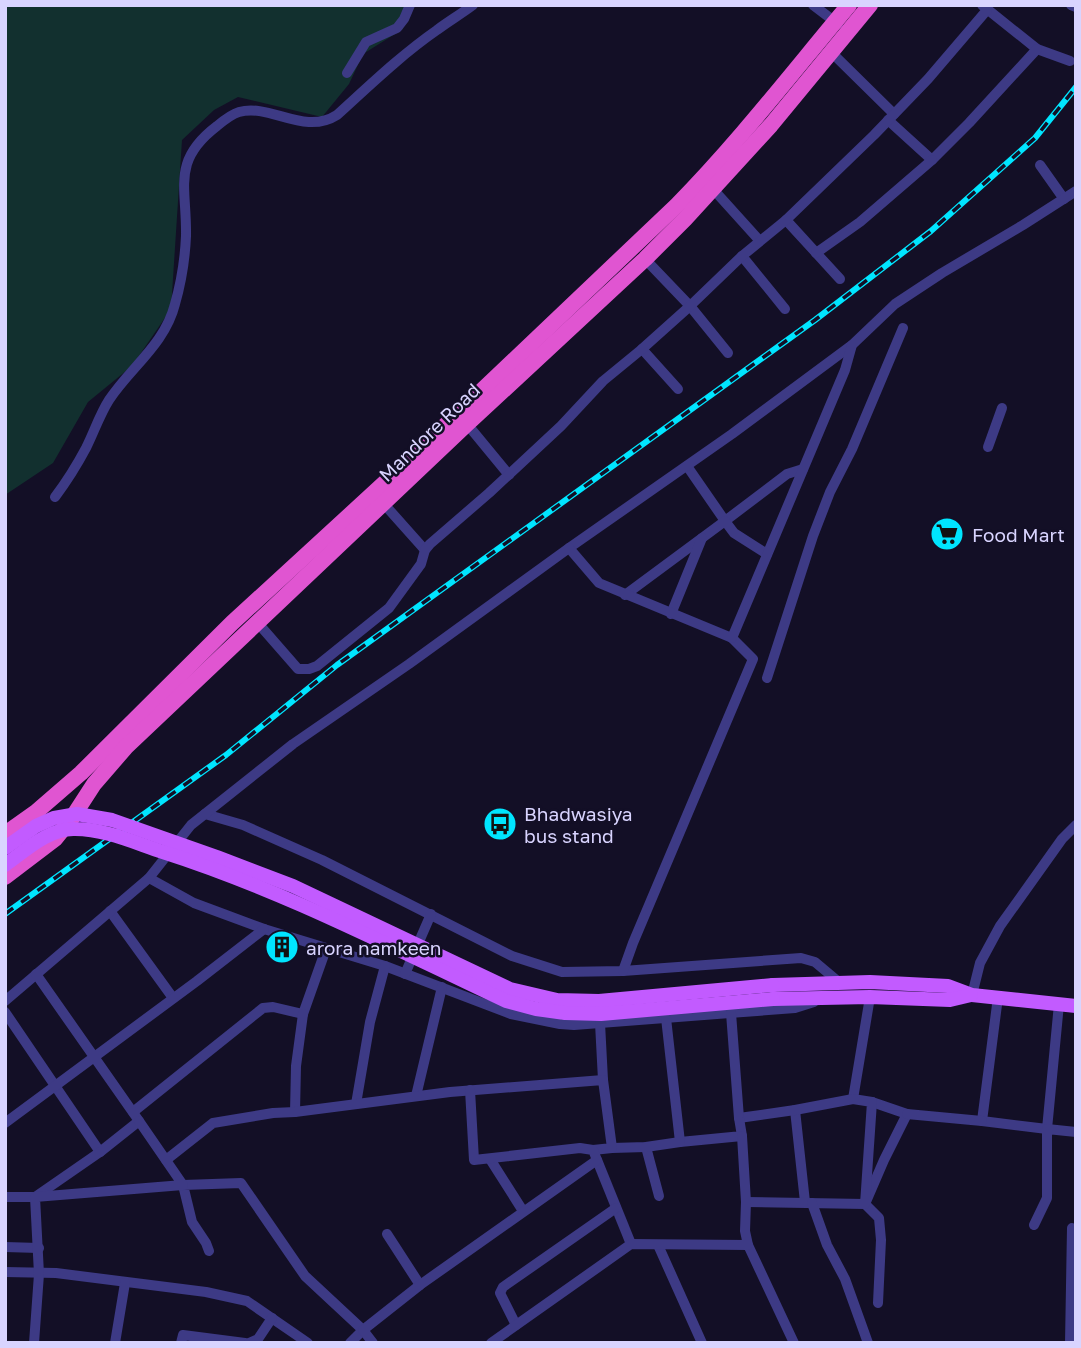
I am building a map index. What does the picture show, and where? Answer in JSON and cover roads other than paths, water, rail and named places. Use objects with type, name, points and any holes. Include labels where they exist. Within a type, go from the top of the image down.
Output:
[{"type":"highway","name":"Mandore Road","points":[[5,877],[55,839],[94,784],[126,747],[645,259],[713,189],[785,109],[831,52],[849,5]]},
{"type":"highway","name":"Mandore Road","points":[[5,834],[36,812],[81,773],[232,623],[390,478],[667,215],[707,175],[793,74],[841,27],[870,5]]},
{"type":"main road","points":[[5,848],[54,818],[77,814],[112,820],[293,886],[510,989],[557,1000],[599,1001],[773,992],[828,998],[950,1000],[972,995]]},
{"type":"main road","points":[[5,865],[60,830],[104,833],[214,868],[264,888],[506,1000],[536,1009],[565,1013],[601,1014],[840,983],[870,982],[948,986],[972,995],[1076,1006]]},
{"type":"street","points":[[347,73],[366,42],[397,28],[410,5]]},
{"type":"street","points":[[55,497],[86,449],[107,402],[160,338],[169,322],[184,260],[186,169],[190,155],[199,141],[239,112],[258,111],[291,120],[329,121],[387,69],[437,29],[473,5]]},
{"type":"street","points":[[813,5],[841,27]]},
{"type":"street","points":[[257,621],[298,669],[317,666],[359,634],[389,608],[421,565],[425,550],[430,544],[509,475],[561,426],[603,381],[690,306],[759,240],[786,220],[928,79],[985,8],[1037,49],[1070,61]]},
{"type":"street","points":[[816,253],[860,222],[932,160],[970,123],[1037,49]]},
{"type":"street","points":[[831,52],[932,160]]},
{"type":"street","points":[[1040,164],[1064,199]]},
{"type":"street","points":[[713,189],[759,240]]},
{"type":"street","points":[[5,1001],[149,878],[191,825],[293,744],[687,466],[852,345],[895,304],[1076,191]]},
{"type":"street","points":[[786,220],[840,279]]},
{"type":"street","points":[[742,256],[785,309]]},
{"type":"street","points":[[645,259],[690,306],[728,353]]},
{"type":"street","points":[[767,678],[830,492],[852,449],[903,328]]},
{"type":"street","points":[[732,638],[845,370],[852,345]]},
{"type":"street","points":[[642,349],[678,389]]},
{"type":"street","points":[[988,447],[1002,408]]},
{"type":"street","points":[[467,424],[509,475]]},
{"type":"street","points":[[687,466],[734,533],[767,554]]},
{"type":"street","points":[[625,595],[787,474],[803,468]]},
{"type":"street","points":[[384,504],[425,550]]},
{"type":"street","points":[[671,614],[702,538]]},
{"type":"street","points":[[569,548],[600,583],[732,638],[753,659],[623,971]]},
{"type":"street","points":[[205,814],[243,825],[322,860],[512,956],[562,972],[623,971],[801,958],[815,962],[840,983]]},
{"type":"street","points":[[972,995],[980,963],[1000,926],[1062,839],[1076,825]]},
{"type":"street","points":[[149,878],[194,903],[264,929],[385,966],[511,1014],[560,1024],[795,1008],[828,998]]},
{"type":"street","points":[[110,911],[173,998]]},
{"type":"street","points":[[405,974],[431,914]]},
{"type":"street","points":[[5,1124],[264,929]]},
{"type":"street","points":[[295,1112],[296,1066],[303,1014],[326,949]]},
{"type":"street","points":[[356,1104],[370,1021],[385,966]]},
{"type":"street","points":[[36,974],[183,1185],[192,1222],[209,1251]]},
{"type":"street","points":[[416,1096],[442,987]]},
{"type":"street","points":[[853,1099],[870,997]]},
{"type":"street","points":[[982,1121],[998,997]]},
{"type":"street","points":[[1034,1225],[1047,1198],[1047,1129],[1059,1004]]},
{"type":"street","points":[[35,1197],[100,1152],[136,1116],[263,1008],[273,1007],[303,1014]]},
{"type":"street","points":[[5,1012],[100,1152]]},
{"type":"street","points":[[731,1013],[742,1136],[745,1231],[748,1245],[794,1343]]},
{"type":"street","points":[[666,1018],[680,1142]]},
{"type":"street","points":[[600,1023],[603,1080],[612,1148]]},
{"type":"street","points":[[166,1160],[214,1123],[273,1113],[470,1090],[603,1080]]},
{"type":"street","points":[[470,1090],[474,1160],[580,1148],[595,1155],[631,1244]]},
{"type":"street","points":[[739,1118],[853,1099],[872,1102],[907,1114],[1076,1132]]},
{"type":"street","points":[[865,1204],[872,1102]]},
{"type":"street","points":[[795,1110],[809,1203],[845,1279],[868,1343]]},
{"type":"street","points":[[865,1204],[907,1114]]},
{"type":"street","points":[[350,1343],[421,1285],[595,1155],[612,1148],[742,1136]]},
{"type":"street","points":[[646,1146],[659,1196]]},
{"type":"street","points":[[490,1159],[523,1211]]},
{"type":"street","points":[[5,1197],[183,1185],[241,1184],[305,1276],[363,1330],[373,1343]]},
{"type":"street","points":[[34,1343],[39,1274],[35,1197]]},
{"type":"street","points":[[746,1202],[865,1204],[878,1218],[881,1240],[878,1303]]},
{"type":"street","points":[[516,1325],[500,1293],[503,1287],[616,1208]]},
{"type":"street","points":[[1070,1343],[1073,1328],[1072,1228]]},
{"type":"street","points":[[387,1234],[421,1285]]},
{"type":"street","points":[[491,1343],[631,1244],[748,1245]]},
{"type":"street","points":[[658,1245],[702,1343]]},
{"type":"street","points":[[5,1247],[39,1248]]},
{"type":"street","points":[[5,1272],[56,1273],[206,1292],[247,1301],[308,1343]]},
{"type":"street","points":[[115,1343],[125,1283]]},
{"type":"street","points":[[181,1343],[183,1335],[247,1343],[258,1339],[272,1318]]},
{"type":"railway","points":[[5,914],[226,755],[337,665],[815,320],[931,231],[1035,138],[1076,87]]},
{"type":"place","name":"Food Mart","points":[[947,534]]},
{"type":"place","name":"Bhadwasiya bus stand","points":[[500,824]]},
{"type":"place","name":"arora namkeen","points":[[282,947]]}]
